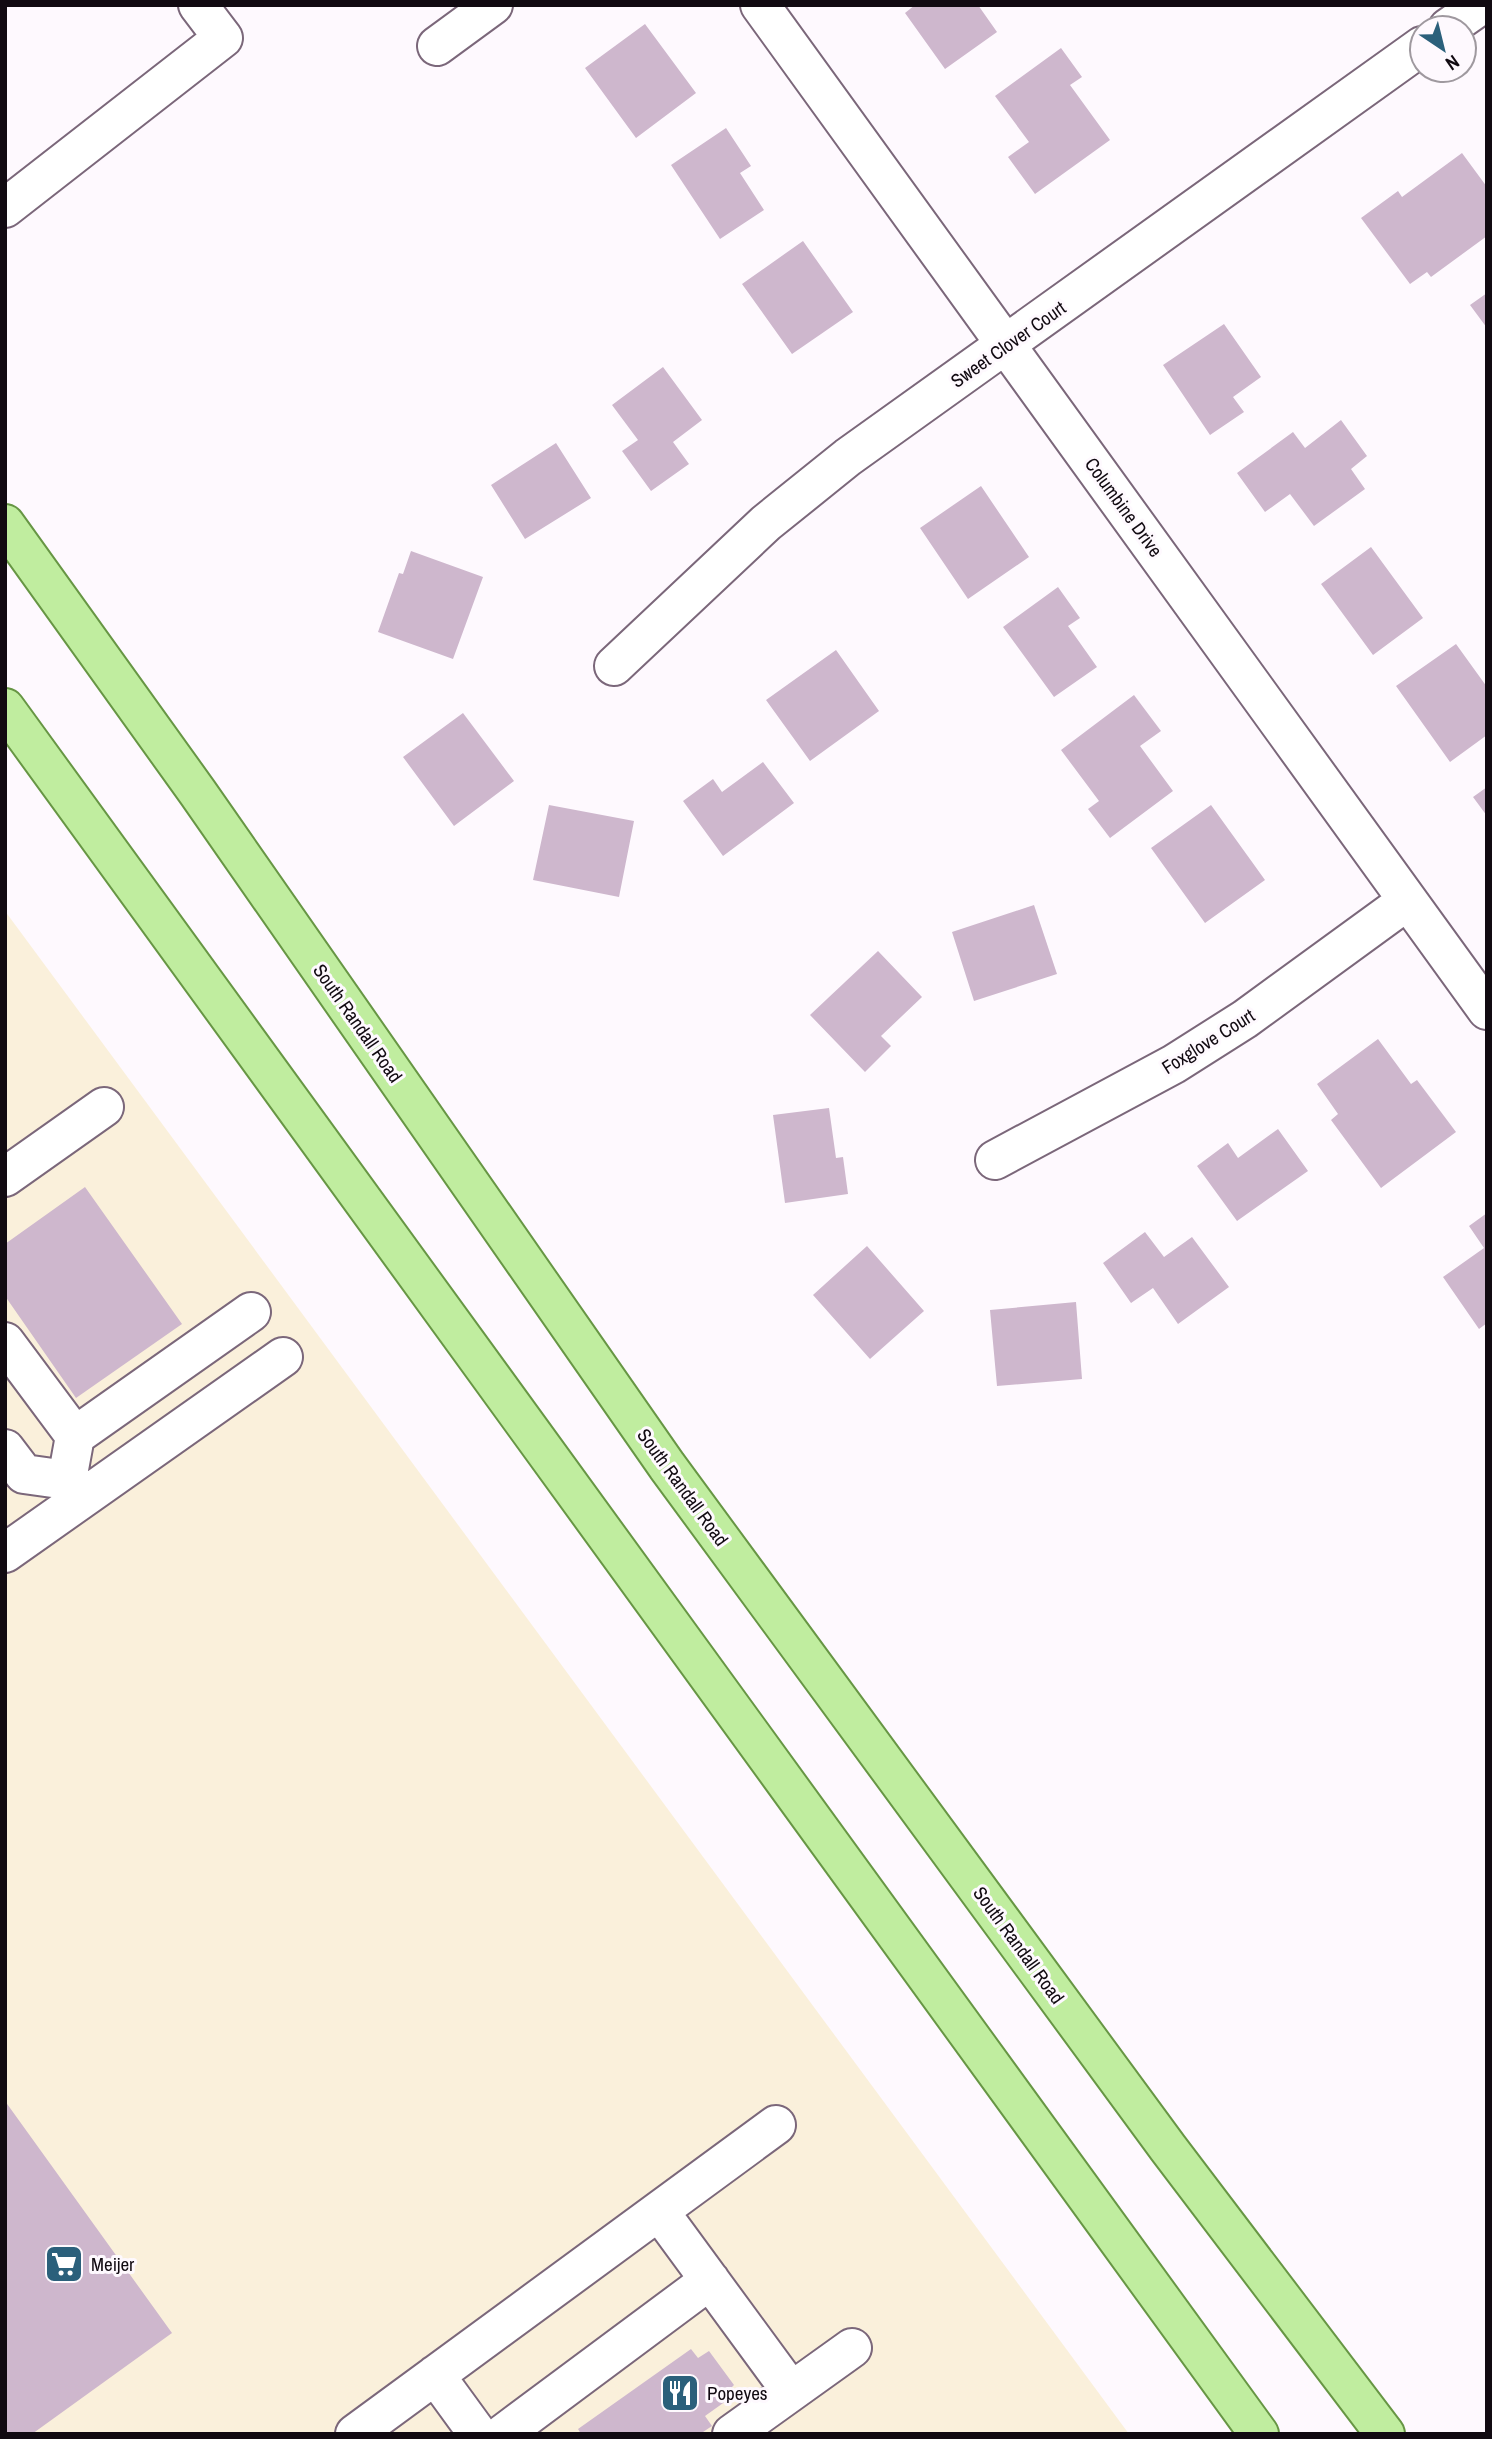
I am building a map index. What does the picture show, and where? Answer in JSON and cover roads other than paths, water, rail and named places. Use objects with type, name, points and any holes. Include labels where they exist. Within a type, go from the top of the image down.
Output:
[{"type":"main road","name":"South Randall Road","points":[[5,524],[190,782],[667,1466],[1168,2148],[1385,2434]]},
{"type":"main road","points":[[5,708],[1259,2434]]},
{"type":"street","points":[[5,208],[223,38],[198,5]]},
{"type":"street","points":[[437,46],[493,5]]},
{"type":"street","name":"Columbine Drive","points":[[760,5],[1487,1010]]},
{"type":"street","name":"Sweet Clover Court","points":[[614,666],[766,523],[848,457],[1408,56]]},
{"type":"street","name":"Foxglove Court","points":[[995,1160],[1184,1058],[1245,1019],[1406,901]]},
{"type":"street","points":[[5,1178],[104,1107]]},
{"type":"street","points":[[75,1436],[251,1312]]},
{"type":"street","points":[[5,1342],[75,1436],[74,1490]]},
{"type":"street","points":[[5,1553],[74,1490],[283,1357]]},
{"type":"street","points":[[5,1449],[24,1474],[74,1490]]},
{"type":"street","points":[[355,2434],[776,2125]]},
{"type":"street","points":[[659,2211],[791,2391]]},
{"type":"street","points":[[503,2434],[710,2280]]},
{"type":"street","points":[[549,2434],[561,2413],[661,2340],[675,2306]]},
{"type":"street","points":[[732,2433],[852,2348]]},
{"type":"street","points":[[435,2375],[478,2434]]},
{"type":"place","name":"Meijer","points":[[64,2264]]},
{"type":"place","name":"Popeyes","points":[[680,2393]]}]
